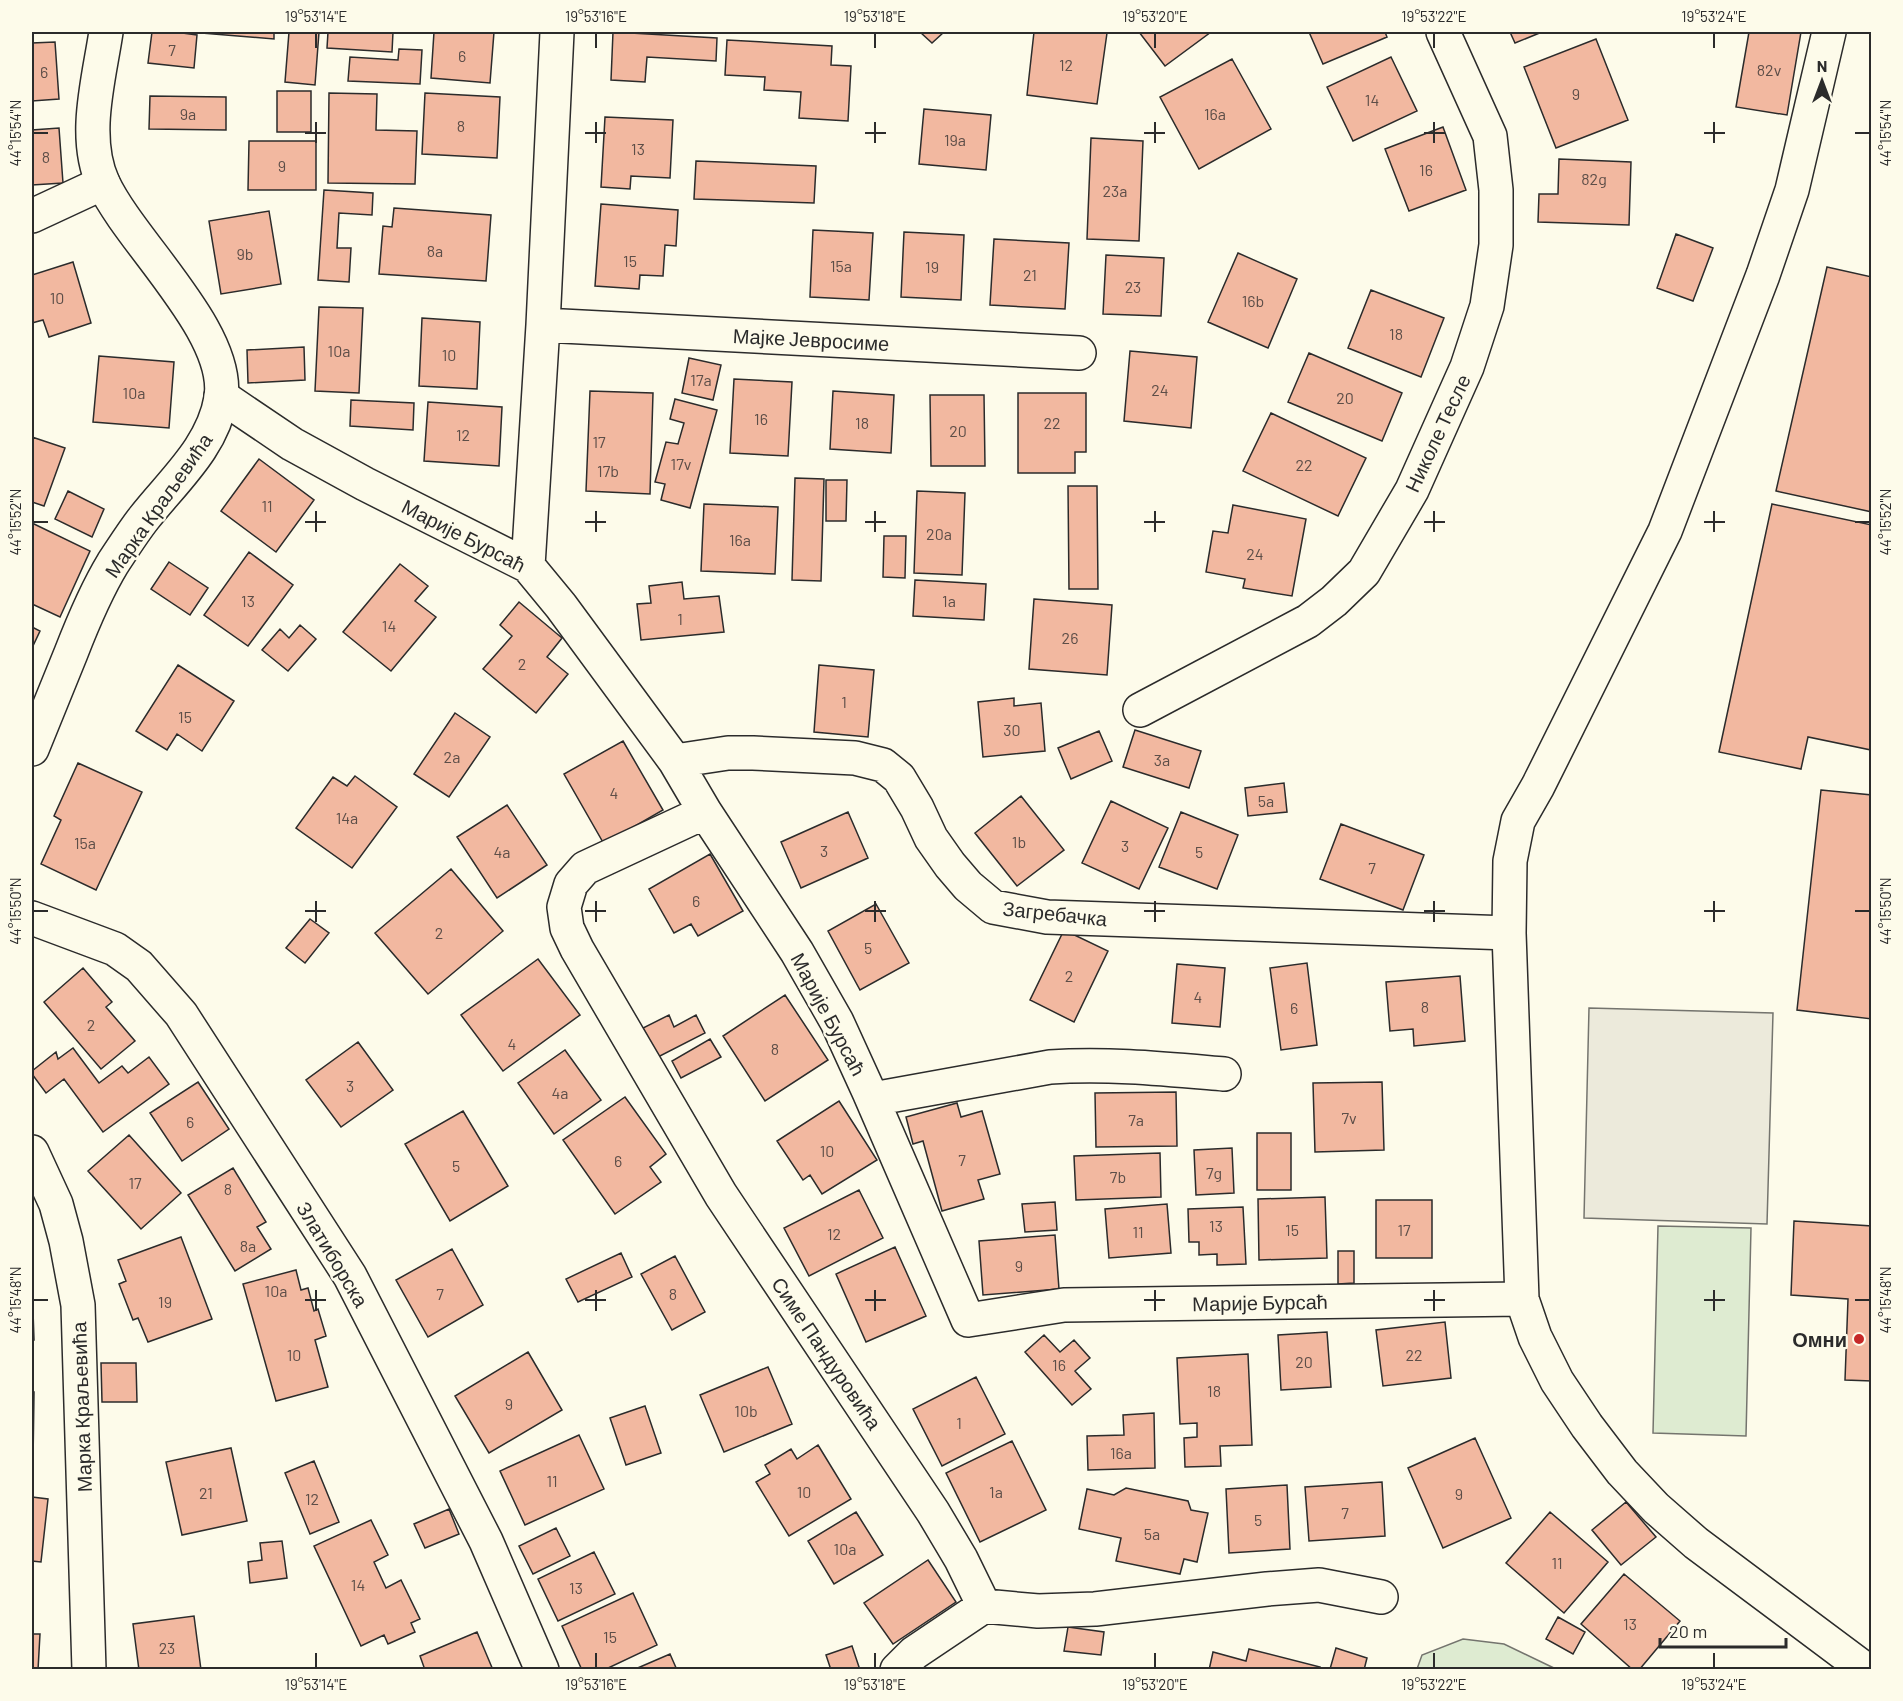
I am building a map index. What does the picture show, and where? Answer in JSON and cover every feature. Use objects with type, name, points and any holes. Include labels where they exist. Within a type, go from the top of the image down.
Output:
[{"type":"street","name":"Марка Краљевића","points":[[32,749],[90,606],[112,564],[143,519],[201,449],[214,426],[221,396],[219,365],[206,333],[103,183],[94,150],[93,118],[106,32]]},
{"type":"street","points":[[528,566],[543,325],[557,32]]},
{"type":"street","name":"Николе Тесле","points":[[1140,710],[1308,621],[1334,601],[1364,572],[1412,490],[1467,367],[1486,306],[1496,245],[1496,190],[1490,136],[1443,32]]},
{"type":"street","points":[[1830,32],[1792,190],[1763,275],[1665,531],[1538,786],[1518,821],[1510,861],[1509,933],[1522,1299],[1535,1337],[1557,1381],[1587,1426],[1629,1479],[1656,1508],[1696,1544],[1866,1670]]},
{"type":"street","points":[[32,216],[103,183]]},
{"type":"street","name":"Мајке Јевросиме","points":[[543,325],[1079,353]]},
{"type":"street","name":"Марије Бурсаћ","points":[[221,396],[292,444],[354,479],[528,566],[561,606],[675,761],[705,812],[802,962],[837,1022],[873,1099],[968,1320],[1064,1305],[1522,1299]]},
{"type":"street","name":"Загребачка","points":[[675,761],[728,753],[753,753],[855,758],[883,765],[899,778],[931,838],[968,886],[993,907],[1017,912],[1047,916],[1509,933]]},
{"type":"street","name":"Симе Пандуровића","points":[[705,812],[585,868],[571,884],[564,908],[567,928],[577,950],[721,1195],[933,1512],[961,1559],[984,1606]]},
{"type":"street","name":"Златиборска","points":[[32,918],[114,950],[139,966],[182,1014],[350,1276],[486,1541],[542,1670]]},
{"type":"street","points":[[873,1099],[1050,1067],[1114,1065],[1224,1074]]},
{"type":"street","name":"Марка Краљевића","points":[[32,1152],[56,1204],[66,1241],[78,1305],[89,1670]]},
{"type":"street","points":[[897,1670],[914,1653],[984,1606],[1038,1611],[1095,1609],[1267,1589],[1319,1586],[1381,1597]]},
{"type":"green space","points":[[1658,1226],[1751,1228],[1746,1436],[1653,1433]]},
{"type":"green space","points":[[1463,1639],[1504,1644],[1556,1669],[1417,1669],[1422,1655]]},
{"type":"shaded area","points":[[1589,1008],[1773,1013],[1767,1224],[1584,1218]]},
{"type":"building","points":[[152,32],[183,32],[197,35],[194,68],[148,63]]},
{"type":"building","points":[[189,32],[274,32],[274,39]]},
{"type":"building","points":[[289,32],[319,32],[315,85],[285,82]]},
{"type":"building","points":[[328,32],[393,32],[392,52],[327,48]]},
{"type":"building","points":[[434,32],[494,32],[490,83],[431,78]]},
{"type":"building","points":[[613,32],[717,38],[716,61],[647,57],[645,82],[611,80]]},
{"type":"building","points":[[920,32],[944,32],[932,43]]},
{"type":"building","points":[[1034,32],[1107,33],[1097,104],[1027,95]]},
{"type":"building","points":[[1139,32],[1211,32],[1165,66]]},
{"type":"building","points":[[1309,32],[1385,32],[1387,37],[1323,64]]},
{"type":"building","points":[[1510,32],[1542,32],[1515,43]]},
{"type":"building","points":[[1749,32],[1801,32],[1787,115],[1736,107]]},
{"type":"building","points":[[1596,39],[1628,120],[1556,148],[1524,67]]},
{"type":"building","points":[[727,40],[832,46],[831,65],[851,66],[848,121],[799,118],[801,92],[764,90],[765,77],[725,75]]},
{"type":"building","points":[[55,42],[59,99],[32,101],[32,43]]},
{"type":"building","points":[[399,49],[422,50],[420,84],[348,81],[350,57],[398,60]]},
{"type":"building","points":[[1391,57],[1417,111],[1353,141],[1327,87]]},
{"type":"building","points":[[1232,59],[1271,129],[1199,169],[1160,97]]},
{"type":"building","points":[[277,91],[311,91],[311,132],[277,132]]},
{"type":"building","points":[[329,93],[377,94],[376,130],[417,131],[415,184],[328,183]]},
{"type":"building","points":[[425,93],[500,97],[497,158],[422,154]]},
{"type":"building","points":[[150,96],[226,97],[226,130],[149,129]]},
{"type":"building","points":[[924,109],[991,115],[986,170],[919,164]]},
{"type":"building","points":[[605,117],[673,120],[670,178],[631,176],[630,189],[601,187]]},
{"type":"building","points":[[1443,127],[1466,190],[1409,211],[1385,149]]},
{"type":"building","points":[[59,128],[63,183],[32,185],[32,130]]},
{"type":"building","points":[[1091,138],[1143,141],[1139,241],[1087,239]]},
{"type":"building","points":[[249,141],[316,141],[316,190],[248,190]]},
{"type":"building","points":[[1559,159],[1631,162],[1629,225],[1538,222],[1539,194],[1558,194]]},
{"type":"building","points":[[696,161],[816,166],[814,203],[694,199]]},
{"type":"building","points":[[324,190],[373,193],[372,215],[339,213],[337,248],[351,248],[349,282],[318,280]]},
{"type":"building","points":[[601,204],[678,210],[676,246],[665,245],[663,276],[640,275],[639,289],[595,286]]},
{"type":"building","points":[[394,208],[491,215],[486,281],[379,274],[383,226],[392,227]]},
{"type":"building","points":[[269,211],[281,284],[221,294],[209,221]]},
{"type":"building","points":[[813,230],[873,233],[869,300],[810,297]]},
{"type":"building","points":[[904,232],[964,235],[961,300],[901,297]]},
{"type":"building","points":[[1676,234],[1713,248],[1693,301],[1657,288]]},
{"type":"building","points":[[994,239],[1069,243],[1065,309],[990,305]]},
{"type":"building","points":[[1238,253],[1297,279],[1268,348],[1208,322]]},
{"type":"building","points":[[1106,255],[1164,258],[1161,316],[1103,314]]},
{"type":"building","points":[[73,262],[91,323],[49,337],[43,320],[32,323],[32,275]]},
{"type":"building","points":[[1827,267],[1872,277],[1872,512],[1776,491]]},
{"type":"building","points":[[1371,290],[1444,318],[1421,377],[1348,348]]},
{"type":"building","points":[[319,307],[363,308],[359,393],[315,391]]},
{"type":"building","points":[[422,318],[480,322],[477,389],[419,386]]},
{"type":"building","points":[[304,347],[305,380],[248,383],[247,350]]},
{"type":"building","points":[[1130,351],[1197,357],[1191,428],[1124,421]]},
{"type":"building","points":[[1309,353],[1402,393],[1382,441],[1288,402]]},
{"type":"building","points":[[99,356],[174,362],[169,428],[93,422]]},
{"type":"building","points":[[689,358],[721,365],[713,400],[682,393]]},
{"type":"building","points":[[734,379],[792,382],[788,456],[730,453]]},
{"type":"building","points":[[590,391],[653,393],[650,494],[586,491]]},
{"type":"building","points":[[833,391],[894,395],[891,453],[830,449]]},
{"type":"building","points":[[1018,393],[1086,393],[1086,452],[1075,452],[1075,473],[1018,473]]},
{"type":"building","points":[[930,395],[984,395],[985,466],[931,466]]},
{"type":"building","points":[[675,399],[717,410],[690,508],[661,500],[665,484],[655,482],[666,442],[678,444],[684,423],[670,419]]},
{"type":"building","points":[[351,400],[414,403],[413,430],[350,426]]},
{"type":"building","points":[[428,402],[502,407],[499,466],[424,461]]},
{"type":"building","points":[[1271,413],[1366,458],[1338,516],[1243,471]]},
{"type":"building","points":[[32,437],[65,448],[44,506],[32,502]]},
{"type":"building","points":[[259,459],[314,500],[276,552],[221,511]]},
{"type":"building","points":[[795,478],[824,479],[821,581],[792,580]]},
{"type":"building","points":[[826,480],[847,480],[846,521],[826,521]]},
{"type":"building","points":[[1068,486],[1097,486],[1098,589],[1069,589]]},
{"type":"building","points":[[68,491],[104,509],[92,537],[55,519]]},
{"type":"building","points":[[917,491],[965,493],[962,575],[914,573]]},
{"type":"building","points":[[704,504],[778,507],[775,574],[701,571]]},
{"type":"building","points":[[1772,504],[1872,525],[1871,750],[1808,737],[1801,769],[1719,752]]},
{"type":"building","points":[[1233,505],[1306,519],[1292,596],[1243,588],[1245,579],[1206,572],[1213,531],[1228,533]]},
{"type":"building","points":[[32,523],[90,551],[60,617],[32,604]]},
{"type":"building","points":[[884,536],[906,536],[905,578],[883,577]]},
{"type":"building","points":[[249,552],[293,585],[248,646],[204,615]]},
{"type":"building","points":[[169,562],[208,588],[190,615],[151,589]]},
{"type":"building","points":[[400,564],[428,586],[415,601],[436,617],[391,671],[343,632]]},
{"type":"building","points":[[915,580],[986,584],[984,620],[913,616]]},
{"type":"building","points":[[682,582],[684,599],[719,596],[724,632],[641,640],[637,604],[651,603],[649,586]]},
{"type":"building","points":[[1034,599],[1112,605],[1107,675],[1029,669]]},
{"type":"building","points":[[519,602],[562,638],[547,657],[568,674],[536,713],[483,669],[512,636],[500,625]]},
{"type":"building","points":[[300,625],[316,639],[288,671],[262,650],[280,629],[289,638]]},
{"type":"building","points":[[32,627],[40,631],[32,648]]},
{"type":"building","points":[[178,665],[234,701],[202,751],[177,734],[167,750],[136,731]]},
{"type":"building","points":[[819,665],[874,670],[868,737],[814,732]]},
{"type":"building","points":[[1014,698],[1014,706],[1041,703],[1045,751],[983,757],[978,702]]},
{"type":"building","points":[[455,713],[490,737],[449,797],[414,774]]},
{"type":"building","points":[[1135,730],[1201,751],[1189,788],[1123,767]]},
{"type":"building","points":[[1099,731],[1112,761],[1071,779],[1058,748]]},
{"type":"building","points":[[623,741],[663,810],[604,844],[564,774]]},
{"type":"building","points":[[78,763],[142,792],[96,890],[41,864],[61,820],[54,816]]},
{"type":"building","points":[[355,776],[397,807],[352,868],[296,828],[333,777],[347,786]]},
{"type":"building","points":[[1284,783],[1287,812],[1248,816],[1245,788]]},
{"type":"building","points":[[1821,790],[1872,795],[1872,1019],[1797,1010]]},
{"type":"building","points":[[1021,796],[1064,850],[1017,886],[975,833]]},
{"type":"building","points":[[1111,801],[1168,828],[1139,889],[1082,863]]},
{"type":"building","points":[[507,805],[547,865],[497,898],[457,837]]},
{"type":"building","points":[[848,812],[868,858],[801,888],[781,842]]},
{"type":"building","points":[[1181,812],[1238,835],[1217,889],[1159,867]]},
{"type":"building","points":[[1341,824],[1424,855],[1403,910],[1320,879]]},
{"type":"building","points":[[710,854],[743,911],[698,936],[691,924],[674,933],[649,889]]},
{"type":"building","points":[[451,869],[503,931],[428,994],[375,933]]},
{"type":"building","points":[[876,904],[909,963],[860,990],[828,931]]},
{"type":"building","points":[[310,919],[329,933],[305,963],[286,948]]},
{"type":"building","points":[[1064,930],[1108,951],[1074,1022],[1030,1000]]},
{"type":"building","points":[[538,959],[580,1015],[503,1071],[461,1015]]},
{"type":"building","points":[[1307,963],[1317,1045],[1281,1050],[1270,968]]},
{"type":"building","points":[[1177,964],[1225,968],[1220,1027],[1172,1023]]},
{"type":"building","points":[[83,968],[112,1002],[106,1007],[135,1041],[101,1069],[44,1002]]},
{"type":"building","points":[[1460,976],[1465,1041],[1414,1046],[1413,1029],[1390,1031],[1386,982]]},
{"type":"building","points":[[785,995],[828,1060],[765,1101],[723,1036]]},
{"type":"building","points":[[669,1015],[674,1027],[696,1015],[705,1033],[658,1057],[643,1028]]},
{"type":"building","points":[[710,1039],[721,1057],[681,1078],[672,1061]]},
{"type":"building","points":[[358,1042],[393,1090],[341,1127],[306,1080]]},
{"type":"building","points":[[73,1048],[99,1083],[122,1066],[128,1073],[149,1057],[169,1084],[103,1132],[64,1079],[46,1093],[32,1074],[32,1071],[56,1052],[58,1059]]},
{"type":"building","points":[[565,1050],[601,1100],[554,1134],[518,1083]]},
{"type":"building","points":[[198,1082],[229,1129],[182,1161],[150,1113]]},
{"type":"building","points":[[1382,1082],[1384,1150],[1315,1152],[1313,1083]]},
{"type":"building","points":[[1176,1092],[1177,1146],[1096,1147],[1095,1093]]},
{"type":"building","points":[[625,1097],[666,1154],[650,1167],[661,1182],[615,1214],[563,1140]]},
{"type":"building","points":[[839,1101],[877,1160],[822,1194],[810,1175],[803,1180],[777,1141]]},
{"type":"building","points":[[957,1103],[961,1117],[982,1111],[1000,1174],[978,1180],[984,1199],[942,1211],[923,1141],[913,1144],[906,1117]]},
{"type":"building","points":[[463,1111],[508,1186],[450,1221],[405,1144]]},
{"type":"building","points":[[1257,1133],[1291,1133],[1291,1190],[1257,1190]]},
{"type":"building","points":[[129,1135],[181,1193],[141,1229],[88,1171]]},
{"type":"building","points":[[1232,1148],[1234,1193],[1196,1195],[1194,1150]]},
{"type":"building","points":[[1160,1153],[1161,1197],[1076,1200],[1074,1156]]},
{"type":"building","points":[[233,1168],[266,1222],[257,1227],[271,1249],[235,1271],[188,1195]]},
{"type":"building","points":[[859,1190],[883,1238],[809,1276],[784,1228]]},
{"type":"building","points":[[1325,1197],[1327,1258],[1259,1260],[1258,1199]]},
{"type":"building","points":[[1376,1200],[1432,1200],[1432,1258],[1376,1258]]},
{"type":"building","points":[[1055,1202],[1057,1230],[1025,1232],[1022,1204]]},
{"type":"building","points":[[1167,1204],[1171,1253],[1109,1258],[1105,1209]]},
{"type":"building","points":[[1243,1207],[1246,1264],[1217,1265],[1217,1254],[1199,1255],[1199,1242],[1189,1242],[1188,1209]]},
{"type":"building","name":"Омни","points":[[1794,1221],[1872,1226],[1872,1381],[1845,1380],[1848,1299],[1791,1295]]},
{"type":"building","points":[[1055,1235],[1059,1289],[983,1295],[979,1241]]},
{"type":"building","points":[[181,1237],[212,1319],[148,1342],[138,1318],[133,1320],[119,1284],[126,1281],[118,1260]]},
{"type":"building","points":[[895,1247],[926,1316],[866,1342],[836,1274]]},
{"type":"building","points":[[452,1249],[483,1305],[428,1337],[396,1280]]},
{"type":"building","points":[[1338,1251],[1354,1251],[1354,1283],[1338,1284]]},
{"type":"building","points":[[621,1253],[632,1277],[578,1302],[566,1279]]},
{"type":"building","points":[[675,1256],[705,1312],[672,1330],[641,1274]]},
{"type":"building","points":[[296,1270],[301,1290],[308,1288],[314,1311],[318,1309],[326,1336],[315,1340],[328,1387],[276,1401],[243,1284]]},
{"type":"building","points":[[32,1281],[34,1340],[32,1340]]},
{"type":"building","points":[[1445,1322],[1451,1378],[1383,1386],[1376,1330]]},
{"type":"building","points":[[1327,1332],[1331,1387],[1281,1390],[1278,1335]]},
{"type":"building","points":[[1044,1335],[1060,1352],[1074,1340],[1090,1358],[1075,1371],[1091,1389],[1072,1405],[1025,1352]]},
{"type":"building","points":[[528,1352],[562,1410],[489,1453],[455,1396]]},
{"type":"building","points":[[1248,1354],[1252,1445],[1220,1446],[1221,1466],[1185,1467],[1184,1438],[1197,1437],[1197,1423],[1180,1424],[1177,1358]]},
{"type":"building","points":[[101,1363],[136,1363],[137,1402],[102,1402]]},
{"type":"building","points":[[768,1367],[792,1424],[724,1452],[700,1395]]},
{"type":"building","points":[[976,1377],[1005,1434],[942,1466],[913,1409]]},
{"type":"building","points":[[32,1392],[34,1392],[33,1463],[32,1463]]},
{"type":"building","points":[[645,1406],[661,1453],[626,1465],[610,1418]]},
{"type":"building","points":[[1154,1413],[1155,1468],[1088,1470],[1087,1436],[1124,1435],[1123,1415]]},
{"type":"building","points":[[579,1435],[604,1489],[525,1525],[500,1471]]},
{"type":"building","points":[[1475,1438],[1511,1518],[1443,1548],[1408,1468]]},
{"type":"building","points":[[1012,1441],[1046,1510],[980,1542],[946,1473]]},
{"type":"building","points":[[818,1445],[851,1499],[789,1536],[756,1482],[770,1474],[765,1465],[791,1449],[797,1459]]},
{"type":"building","points":[[231,1448],[247,1521],[182,1535],[166,1462]]},
{"type":"building","points":[[314,1461],[339,1522],[310,1534],[285,1473]]},
{"type":"building","points":[[1382,1482],[1385,1536],[1309,1541],[1305,1487]]},
{"type":"building","points":[[1287,1485],[1290,1549],[1229,1553],[1226,1489]]},
{"type":"building","points":[[1126,1488],[1188,1501],[1191,1510],[1208,1513],[1197,1562],[1184,1559],[1180,1574],[1116,1561],[1121,1538],[1079,1529],[1087,1489],[1114,1495]]},
{"type":"building","points":[[32,1497],[48,1499],[41,1562],[32,1561]]},
{"type":"building","points":[[1626,1502],[1656,1537],[1621,1565],[1592,1530]]},
{"type":"building","points":[[449,1509],[459,1534],[425,1548],[414,1524]]},
{"type":"building","points":[[856,1512],[883,1555],[834,1584],[808,1541]]},
{"type":"building","points":[[1550,1512],[1608,1562],[1564,1613],[1506,1563]]},
{"type":"building","points":[[371,1520],[388,1555],[374,1562],[386,1588],[401,1580],[420,1619],[411,1623],[415,1632],[388,1644],[384,1635],[361,1646],[314,1546]]},
{"type":"building","points":[[556,1528],[570,1556],[533,1574],[519,1546]]},
{"type":"building","points":[[282,1541],[287,1578],[250,1583],[248,1562],[262,1560],[260,1543]]},
{"type":"building","points":[[594,1552],[615,1594],[558,1621],[538,1579]]},
{"type":"building","points":[[928,1560],[956,1602],[893,1644],[864,1603]]},
{"type":"building","points":[[1624,1574],[1680,1621],[1639,1670],[1633,1670],[1581,1624]]},
{"type":"building","points":[[633,1593],[657,1645],[604,1670],[582,1670],[562,1626]]},
{"type":"building","points":[[194,1616],[201,1670],[139,1670],[133,1624]]},
{"type":"building","points":[[1558,1617],[1585,1632],[1573,1654],[1546,1639]]},
{"type":"building","points":[[1068,1627],[1104,1632],[1101,1655],[1064,1651]]},
{"type":"building","points":[[477,1632],[493,1670],[425,1670],[420,1656]]},
{"type":"building","points":[[32,1634],[40,1634],[38,1670],[32,1670]]},
{"type":"building","points":[[852,1646],[860,1670],[831,1670],[826,1655]]},
{"type":"building","points":[[1336,1648],[1367,1658],[1364,1670],[1330,1669]]},
{"type":"building","points":[[1249,1649],[1320,1667],[1319,1670],[1209,1670],[1213,1652],[1246,1661]]},
{"type":"building","points":[[670,1654],[677,1670],[633,1670]]},
{"type":"place","name":"Омни","points":[[1859,1339]]}]
